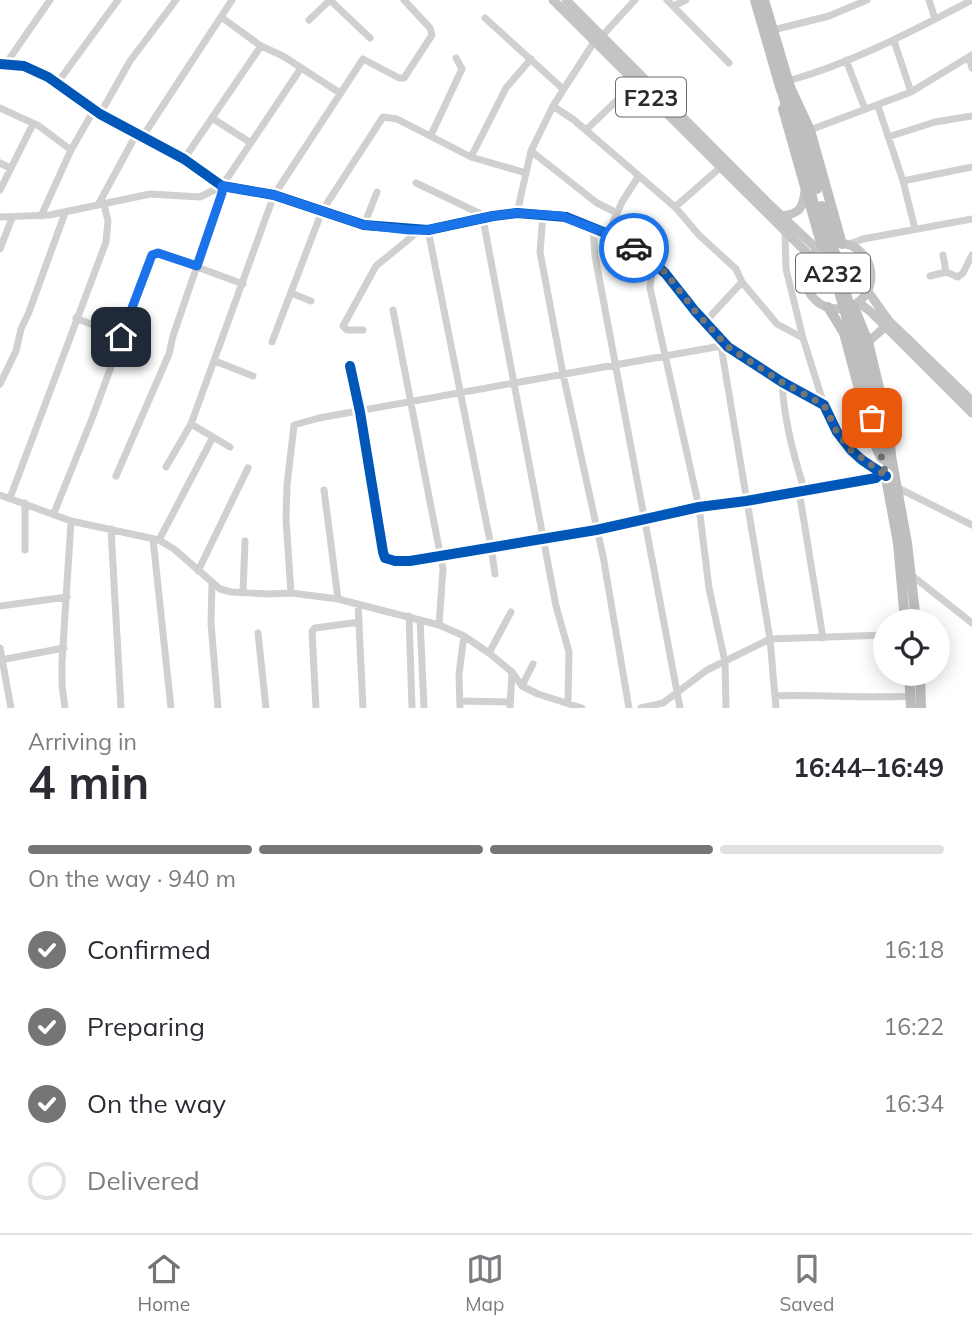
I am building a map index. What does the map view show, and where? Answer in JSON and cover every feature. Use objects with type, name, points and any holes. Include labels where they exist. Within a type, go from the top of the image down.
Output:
[{"type":"highway","name":"A232","points":[[755,0],[765,21],[786,84]]},
{"type":"highway","name":"A232","points":[[764,0],[765,21],[773,30],[885,467],[898,543],[904,609]]},
{"type":"highway","points":[[786,84],[810,130],[845,244]]},
{"type":"highway","points":[[786,84],[785,124],[817,251]]},
{"type":"highway","points":[[855,303],[889,429],[885,467]]},
{"type":"highway","points":[[828,307],[844,333],[872,438],[885,467]]},
{"type":"highway","name":"A232","points":[[885,467],[898,488],[915,609]]},
{"type":"highway","points":[[911,708],[913,686]]},
{"type":"highway","points":[[916,686],[921,708]]},
{"type":"main road","name":"F223","points":[[553,0],[598,39],[751,190],[785,232],[817,251]]},
{"type":"main road","name":"F223","points":[[566,0],[636,82],[722,166],[817,251]]},
{"type":"main road","points":[[781,216],[797,213],[802,208],[804,191]]},
{"type":"main road","points":[[845,244],[856,249],[867,261],[870,275],[867,290],[855,303],[838,309],[828,307],[815,299],[807,286],[806,271],[817,251],[845,244]]},
{"type":"main road","points":[[867,290],[889,321],[972,401]]},
{"type":"main road","points":[[855,303],[885,327],[972,413]]},
{"type":"main road","points":[[867,342],[885,327]]},
{"type":"street","points":[[2,64],[50,0]]},
{"type":"street","points":[[58,82],[118,0]]},
{"type":"street","points":[[41,216],[71,150],[176,0]]},
{"type":"street","points":[[101,205],[140,134],[232,0]]},
{"type":"street","points":[[309,20],[330,0],[370,38]]},
{"type":"street","points":[[517,213],[531,151],[553,106],[598,39],[635,0]]},
{"type":"street","points":[[670,3],[686,0]]},
{"type":"street","points":[[773,30],[829,16],[867,0]]},
{"type":"street","points":[[929,0],[935,19]]},
{"type":"street","points":[[786,84],[894,41],[972,0]]},
{"type":"street","points":[[166,467],[191,424],[274,195],[363,59],[399,78],[404,78],[433,31],[410,2]]},
{"type":"street","points":[[670,3],[729,63]]},
{"type":"street","points":[[221,17],[261,46],[340,93]]},
{"type":"street","points":[[485,18],[563,89]]},
{"type":"street","points":[[894,41],[911,92]]},
{"type":"street","points":[[184,159],[261,46]]},
{"type":"street","points":[[810,130],[911,92],[940,77],[970,56],[972,68]]},
{"type":"street","points":[[431,135],[462,69],[456,58]]},
{"type":"street","points":[[471,158],[506,88],[531,59]]},
{"type":"street","points":[[846,61],[865,109]]},
{"type":"street","points":[[2,64],[29,67],[58,82],[97,112],[184,159],[222,186],[274,195],[364,225],[425,230],[517,213],[571,218],[639,250],[657,266],[724,347],[824,405]]},
{"type":"street","points":[[0,217],[65,213],[150,194],[200,197],[222,186],[301,68]]},
{"type":"street","points":[[586,130],[636,82]]},
{"type":"street","points":[[553,106],[586,130],[675,207],[736,269],[742,282],[777,324],[803,338]]},
{"type":"street","points":[[878,106],[903,181],[915,229]]},
{"type":"street","points":[[0,108],[33,124],[71,150]]},
{"type":"street","points":[[212,117],[251,143]]},
{"type":"street","points":[[272,342],[323,211],[383,117],[397,119],[471,158],[526,173]]},
{"type":"street","points":[[888,137],[935,122],[972,117]]},
{"type":"street","points":[[0,190],[33,124]]},
{"type":"street","points":[[531,151],[589,197],[617,213]]},
{"type":"street","points":[[0,163],[10,168]]},
{"type":"street","points":[[675,207],[722,166]]},
{"type":"street","points":[[903,181],[972,167]]},
{"type":"street","points":[[608,234],[638,177]]},
{"type":"street","points":[[416,183],[481,214],[483,219],[556,606],[569,652],[564,704]]},
{"type":"street","points":[[116,476],[169,354],[222,193],[222,186]]},
{"type":"street","points":[[364,225],[377,192]]},
{"type":"street","points":[[10,498],[106,242],[108,221],[101,205]]},
{"type":"street","points":[[0,384],[16,351],[21,329],[65,213]]},
{"type":"street","points":[[543,215],[540,247],[563,374],[603,555],[629,708]]},
{"type":"street","points":[[0,249],[12,218]]},
{"type":"street","points":[[845,244],[972,219]]},
{"type":"street","points":[[593,229],[595,256],[680,708]]},
{"type":"street","points":[[363,330],[347,330],[343,326],[373,268],[425,230]]},
{"type":"street","points":[[425,230],[495,574]]},
{"type":"street","points":[[350,366],[385,558],[395,561],[410,561],[596,530],[699,507],[876,478],[885,467],[862,460],[845,443],[824,405],[788,281],[785,232]]},
{"type":"street","points":[[54,513],[152,255],[158,253],[243,284]]},
{"type":"street","points":[[943,255],[946,272]]},
{"type":"street","points":[[930,276],[946,272],[958,277],[972,255]]},
{"type":"street","points":[[657,266],[652,272],[650,288],[699,507],[709,589],[725,662],[726,708]]},
{"type":"street","points":[[705,322],[742,282]]},
{"type":"street","points":[[291,293],[311,301]]},
{"type":"street","points":[[393,310],[444,582],[439,625]]},
{"type":"street","points":[[76,318],[121,337]]},
{"type":"street","points":[[291,593],[286,519],[294,425],[318,418],[724,347]]},
{"type":"street","points":[[724,347],[746,501],[770,639],[776,708]]},
{"type":"street","points":[[215,361],[253,376]]},
{"type":"street","points":[[782,382],[790,442],[802,490],[823,638]]},
{"type":"street","points":[[191,424],[230,447]]},
{"type":"street","points":[[171,708],[156,540],[213,437]]},
{"type":"street","points":[[198,571],[248,468]]},
{"type":"street","points":[[898,488],[972,525]]},
{"type":"street","points":[[324,490],[337,573],[338,599]]},
{"type":"street","points":[[0,495],[71,521],[156,540],[174,549],[220,589],[338,599],[439,625],[464,636],[489,653],[512,672],[522,686],[564,704],[582,708]]},
{"type":"street","points":[[25,503],[25,550]]},
{"type":"street","points":[[65,708],[62,685],[71,521]]},
{"type":"street","points":[[111,530],[121,708]]},
{"type":"street","points":[[243,593],[244,541]]},
{"type":"street","points":[[910,574],[972,622]]},
{"type":"street","points":[[212,584],[211,623],[218,708]]},
{"type":"street","points":[[914,595],[928,587]]},
{"type":"street","points":[[0,606],[67,597]]},
{"type":"street","points":[[358,604],[363,708]]},
{"type":"street","points":[[489,653],[511,612]]},
{"type":"street","points":[[409,616],[412,708]]},
{"type":"street","points":[[420,620],[424,708]]},
{"type":"street","points":[[316,708],[312,631],[315,628],[359,622]]},
{"type":"street","points":[[258,633],[266,708]]},
{"type":"street","points":[[464,636],[459,674],[460,704],[510,705],[512,672]]},
{"type":"street","points":[[641,708],[663,703],[707,670],[770,639],[873,636]]},
{"type":"street","points":[[0,648],[11,708]]},
{"type":"street","points":[[1,660],[64,648]]},
{"type":"street","points":[[522,686],[533,664]]},
{"type":"street","points":[[775,696],[822,694],[891,699],[911,696]]},
{"type":"cycle path","points":[[0,64],[24,66],[48,77],[100,114],[184,159],[222,186],[274,195],[364,225],[428,230],[517,213],[566,217],[608,234],[640,250],[665,273],[728,347],[824,405],[837,432],[851,450],[886,476]]},
{"type":"cycle path","points":[[350,366],[383,552],[385,558],[395,561],[410,561],[596,530],[699,507],[876,478],[881,473]]},
{"type":"way so far","points":[[634,248],[666,273],[695,311],[728,347],[824,405],[837,432],[851,450],[886,476],[872,418]]},
{"type":"route","points":[[121,337],[152,255],[158,253],[197,266],[222,186],[274,195],[364,225],[409,230],[428,230],[517,213],[561,216],[608,234],[634,248]]}]
